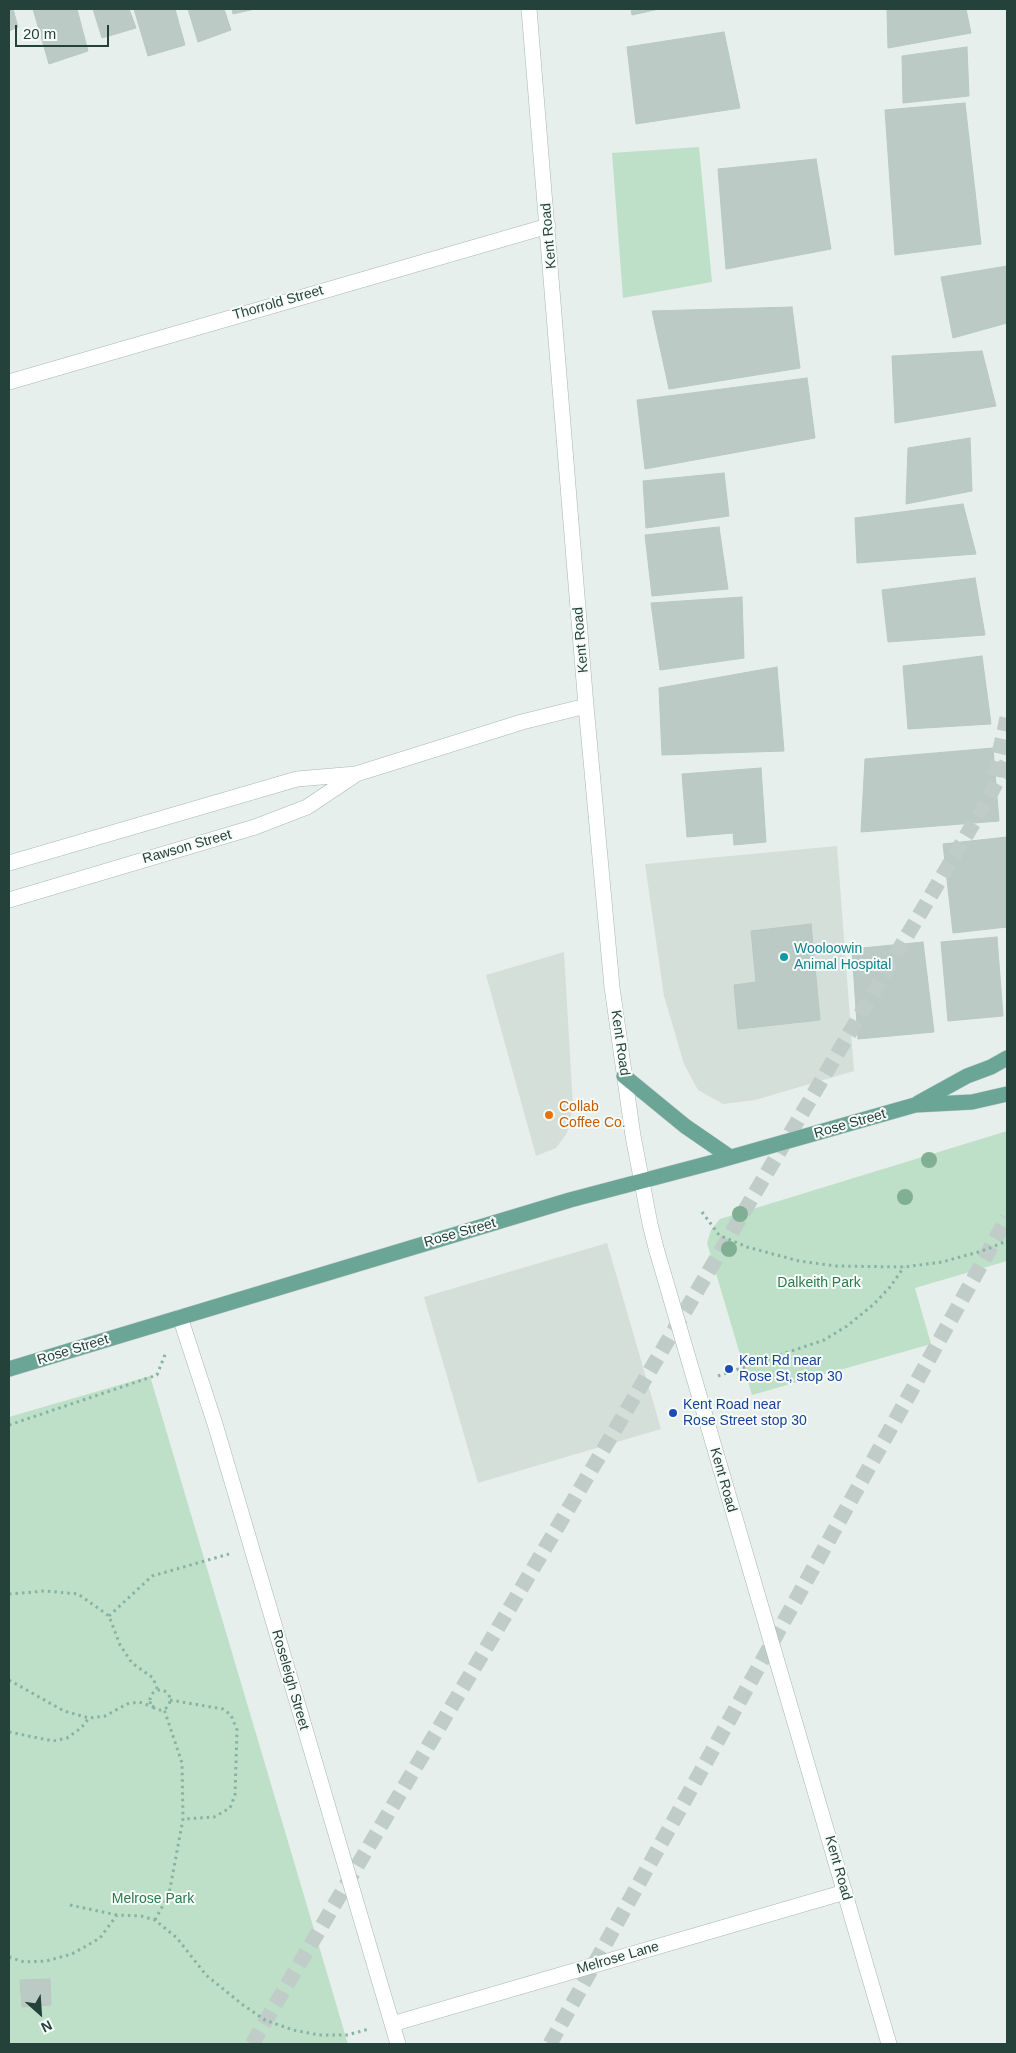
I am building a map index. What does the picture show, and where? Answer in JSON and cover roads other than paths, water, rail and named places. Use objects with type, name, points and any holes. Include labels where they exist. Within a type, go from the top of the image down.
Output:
[{"type":"main road","name":"Rose Street","points":[[914,1106],[967,1076],[991,1067],[1007,1058]]},
{"type":"main road","points":[[624,1076],[685,1126],[730,1157]]},
{"type":"main road","name":"Rose Street","points":[[9,1370],[570,1200],[642,1182],[914,1106],[972,1102],[1007,1094]]},
{"type":"street","name":"Kent Road","points":[[529,9],[586,706],[612,987],[624,1076],[642,1182],[650,1224],[695,1384],[889,2044]]},
{"type":"street","name":"Thorrold Street","points":[[9,382],[548,226]]},
{"type":"street","name":"Rawson Street","points":[[9,863],[297,779],[356,774],[522,722],[586,706]]},
{"type":"street","name":"Rawson Street","points":[[9,900],[256,827],[307,807],[356,774]]},
{"type":"street","name":"Roseleigh Street","points":[[180,1317],[214,1424],[398,2044]]},
{"type":"street","name":"Melrose Lane","points":[[392,2024],[845,1892]]},
{"type":"tunnel","points":[[994,776],[1007,718]]},
{"type":"tunnel","points":[[252,2044],[989,797],[1007,762]]},
{"type":"tunnel","points":[[550,2044],[1007,1218]]},
{"type":"place","name":"Wooloowin Animal Hospital","points":[[784,957]]},
{"type":"place","name":"Collab Coffee Co.","points":[[549,1115]]},
{"type":"place","name":"Kent Rd near Rose St, stop 30","points":[[729,1369]]},
{"type":"place","name":"Kent Road near Rose Street stop 30","points":[[673,1413]]},
{"type":"park label","name":"Dalkeith Park","points":[[819,1283]]},
{"type":"park label","name":"Melrose Park","points":[[153,1899]]}]
